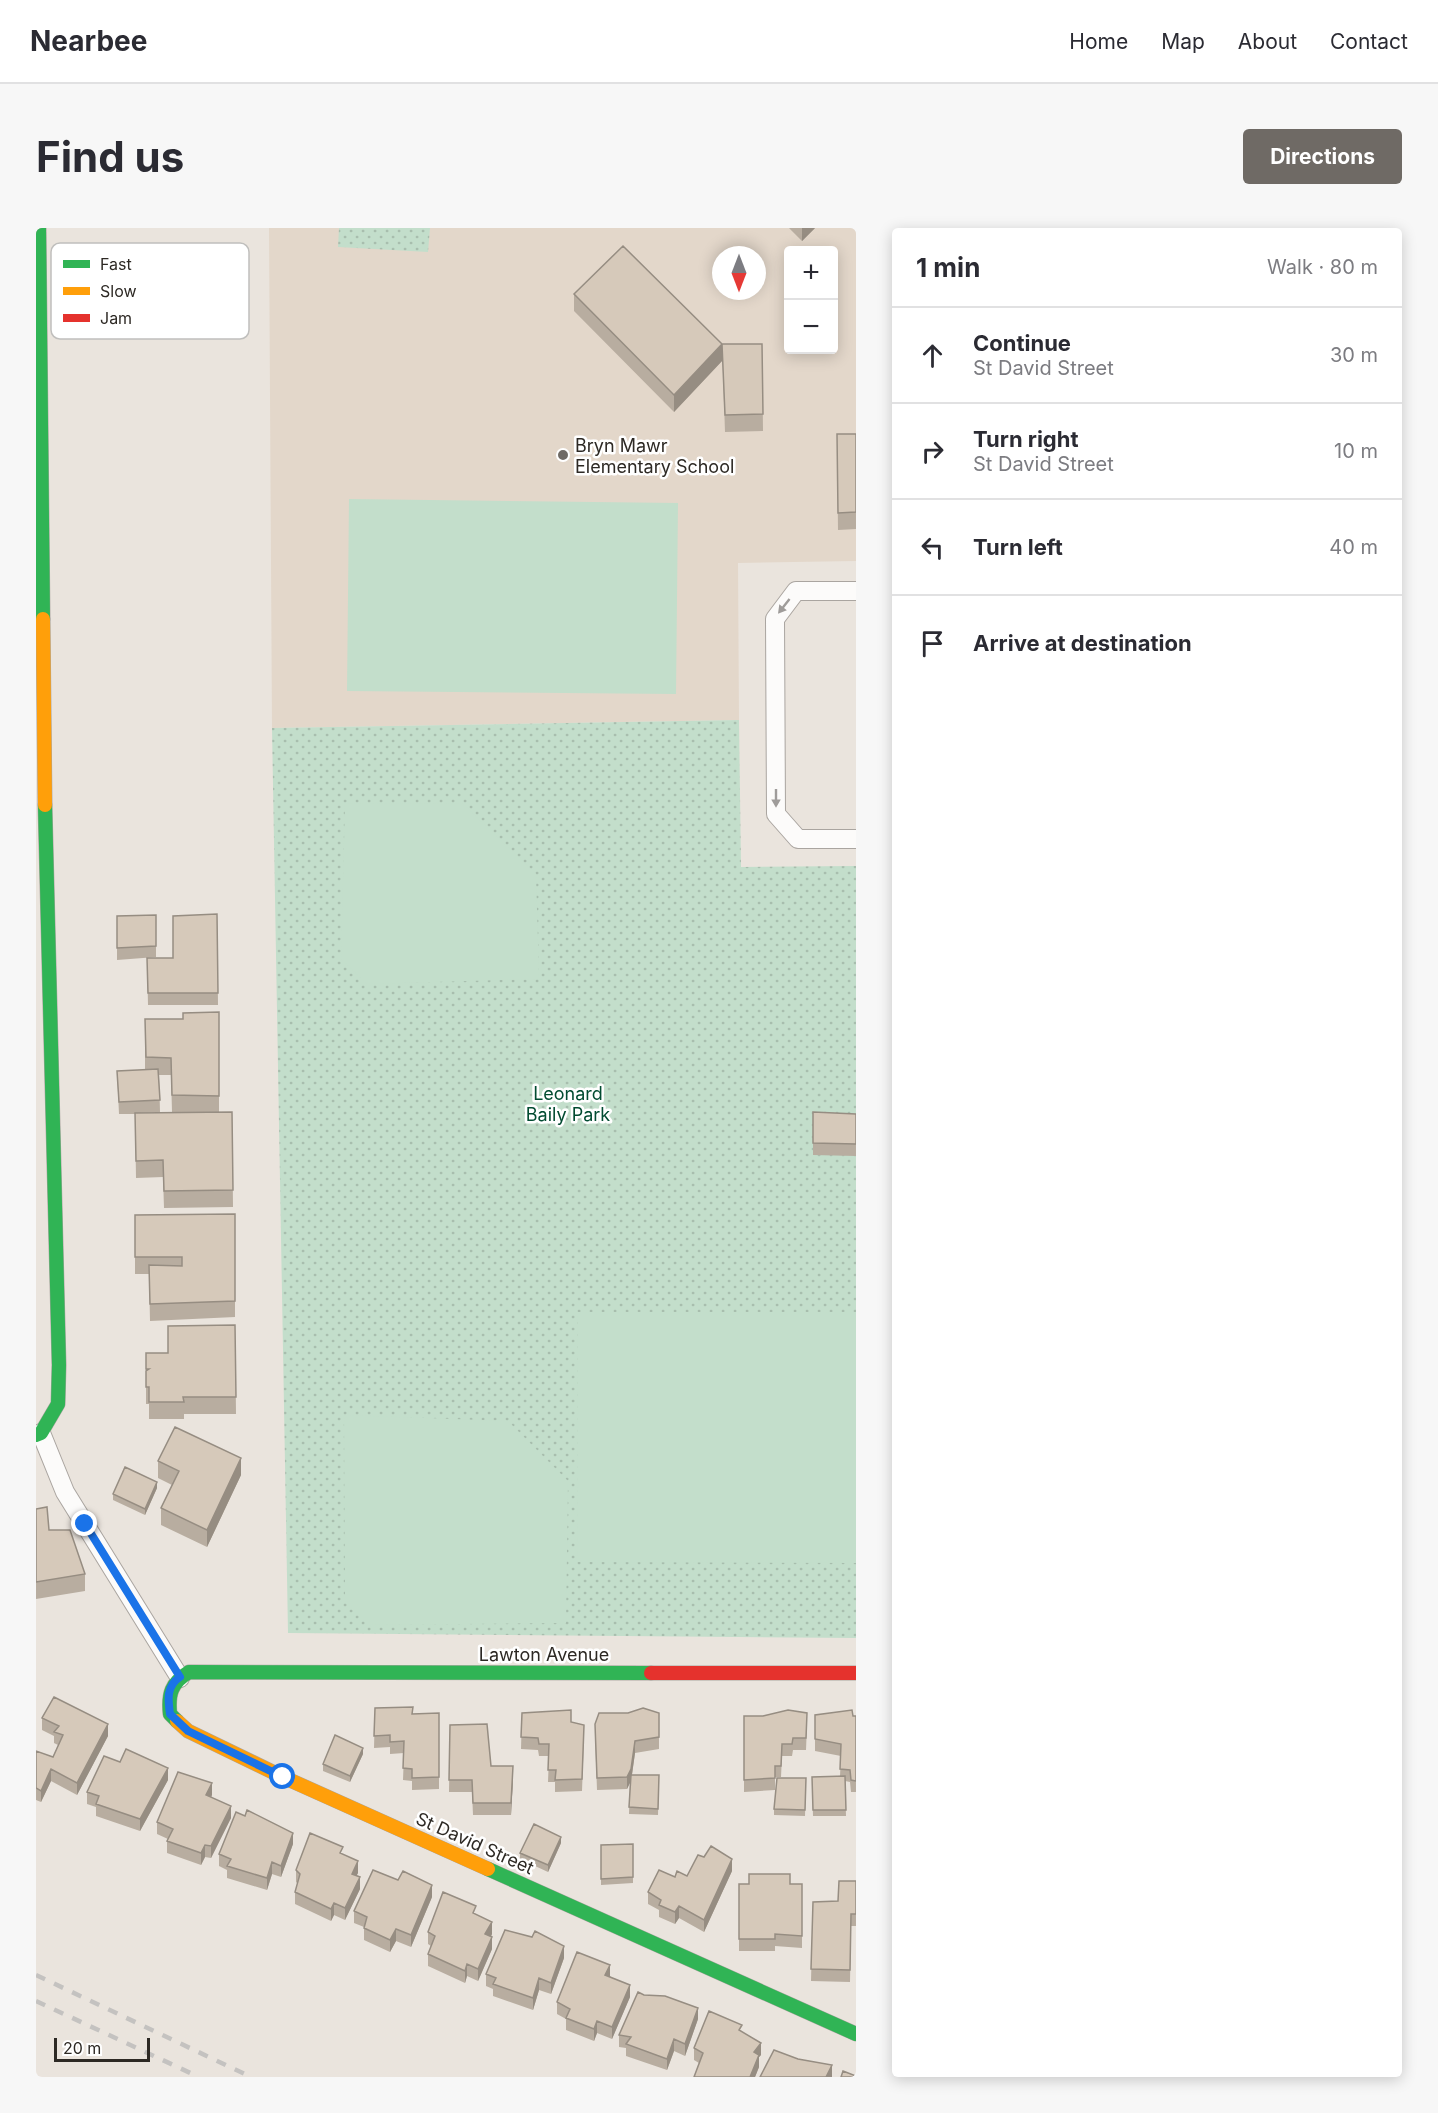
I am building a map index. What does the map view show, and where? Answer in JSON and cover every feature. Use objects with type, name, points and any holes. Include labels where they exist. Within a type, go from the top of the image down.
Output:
[{"type":"street","points":[[39,228],[46,920],[59,1365],[58,1404],[39,1434]]},
{"type":"street","name":"Lawton Avenue","points":[[180,1677],[189,1672],[856,1673]]},
{"type":"street","name":"St David Street","points":[[180,1677],[173,1682],[168,1695],[170,1714],[188,1731],[294,1782],[856,2034]]},
{"type":"lane","points":[[856,591],[796,591],[775,619],[776,814],[798,839],[856,839]]},
{"type":"lane","points":[[39,1434],[65,1492],[180,1677]]},
{"type":"shaded area","name":"Bryn Mawr Elementary School","points":[[269,228],[856,228],[856,561],[738,563],[739,720],[272,728]]},
{"type":"green space","points":[[339,228],[430,228],[428,252],[338,247]]},
{"type":"green space","points":[[349,499],[678,503],[676,694],[347,691]]},
{"type":"green space","name":"Leonard Baily Park","points":[[739,720],[741,867],[856,866],[856,1638],[288,1633],[272,728]]},
{"type":"green space","points":[[462,803],[536,874],[539,979],[367,984],[341,959],[345,804]]},
{"type":"green space","points":[[578,1312],[856,1312],[856,1563],[577,1562]]},
{"type":"green space","points":[[344,1415],[508,1421],[568,1481],[566,1623],[374,1625],[345,1596]]},
{"type":"building","points":[[623,246],[722,344],[674,395],[574,294]]},
{"type":"building","points":[[722,344],[762,344],[763,414],[725,415]]},
{"type":"building","points":[[837,434],[856,434],[856,512],[838,513]]},
{"type":"building","points":[[217,914],[218,993],[148,993],[147,958],[173,958],[173,916]]},
{"type":"building","points":[[156,915],[156,946],[117,948],[117,916]]},
{"type":"building","points":[[219,1012],[219,1096],[172,1095],[171,1058],[146,1057],[145,1019],[183,1019],[183,1013]]},
{"type":"building","points":[[158,1069],[160,1100],[119,1102],[117,1071]]},
{"type":"building","points":[[232,1112],[233,1190],[164,1191],[163,1160],[136,1161],[135,1113]]},
{"type":"building","points":[[813,1112],[856,1114],[856,1144],[813,1143]]},
{"type":"building","points":[[235,1214],[235,1301],[150,1304],[149,1265],[182,1266],[182,1257],[135,1257],[135,1215]]},
{"type":"building","points":[[235,1325],[236,1397],[183,1397],[184,1402],[149,1402],[149,1387],[146,1387],[146,1371],[149,1369],[146,1369],[146,1353],[168,1353],[168,1326]]},
{"type":"building","points":[[175,1427],[241,1458],[207,1530],[161,1508],[179,1471],[158,1461]]},
{"type":"building","points":[[125,1467],[157,1482],[145,1509],[113,1494]]},
{"type":"building","points":[[47,1507],[49,1530],[70,1530],[85,1574],[36,1582],[36,1509]]},
{"type":"building","points":[[54,1697],[108,1724],[77,1783],[51,1769],[41,1791],[36,1788],[36,1751],[53,1757],[63,1735],[54,1732],[59,1726],[42,1718]]},
{"type":"building","points":[[413,1707],[412,1714],[439,1713],[439,1777],[412,1778],[412,1769],[403,1768],[404,1741],[390,1742],[390,1735],[374,1736],[375,1708]]},
{"type":"building","points":[[643,1708],[659,1713],[659,1737],[635,1741],[631,1769],[627,1777],[597,1778],[595,1724],[599,1713],[628,1713]]},
{"type":"building","points":[[571,1710],[571,1722],[584,1725],[582,1779],[555,1780],[556,1770],[548,1770],[549,1744],[539,1744],[538,1738],[521,1737],[522,1713]]},
{"type":"building","points":[[788,1710],[807,1713],[806,1738],[793,1738],[792,1744],[782,1744],[781,1766],[775,1766],[775,1778],[744,1780],[744,1716],[763,1716]]},
{"type":"building","points":[[852,1710],[853,1716],[856,1716],[856,1781],[851,1780],[850,1770],[840,1769],[841,1744],[815,1739],[815,1715]]},
{"type":"building","points":[[487,1724],[491,1766],[513,1766],[511,1803],[473,1803],[472,1780],[449,1780],[450,1725]]},
{"type":"building","points":[[335,1735],[363,1748],[350,1776],[323,1764]]},
{"type":"building","points":[[126,1749],[168,1768],[140,1819],[96,1804],[99,1796],[87,1792],[104,1756],[120,1762]]},
{"type":"building","points":[[178,1772],[212,1783],[206,1795],[231,1806],[211,1846],[205,1845],[201,1853],[167,1841],[173,1829],[157,1822]]},
{"type":"building","points":[[631,1775],[659,1775],[658,1809],[629,1807]]},
{"type":"building","points":[[845,1776],[846,1810],[813,1810],[812,1777]]},
{"type":"building","points":[[777,1778],[806,1778],[805,1810],[774,1809]]},
{"type":"building","points":[[247,1810],[293,1833],[281,1866],[272,1862],[267,1878],[227,1866],[231,1859],[219,1854],[236,1812],[245,1816]]},
{"type":"building","points":[[534,1824],[561,1837],[548,1865],[520,1853]]},
{"type":"building","points":[[310,1833],[343,1847],[340,1853],[358,1861],[352,1874],[360,1877],[345,1908],[334,1903],[331,1909],[295,1892],[300,1874],[296,1870]]},
{"type":"building","points":[[633,1844],[633,1877],[601,1879],[601,1845]]},
{"type":"building","points":[[711,1846],[732,1859],[704,1920],[679,1906],[675,1912],[659,1905],[661,1900],[648,1892],[659,1870],[675,1877],[677,1871],[687,1876],[698,1855],[704,1857]]},
{"type":"building","points":[[373,1870],[398,1880],[403,1871],[432,1885],[411,1935],[396,1929],[390,1940],[364,1928],[367,1917],[354,1911]]},
{"type":"building","points":[[749,1874],[790,1874],[790,1884],[802,1884],[802,1936],[775,1934],[775,1939],[739,1939],[739,1884],[749,1884]]},
{"type":"building","points":[[839,1881],[856,1881],[856,1914],[851,1914],[850,1970],[811,1969],[813,1902],[838,1901]]},
{"type":"building","points":[[443,1892],[476,1906],[473,1913],[492,1922],[485,1934],[492,1937],[478,1969],[467,1964],[465,1971],[428,1954],[435,1936],[428,1932]]},
{"type":"building","points":[[505,1930],[532,1937],[535,1931],[564,1946],[551,1983],[539,1978],[533,1998],[493,1984],[496,1978],[486,1974]]},
{"type":"building","points":[[577,1952],[610,1965],[605,1975],[630,1985],[612,2027],[597,2021],[594,2029],[566,2018],[570,2009],[557,2002]]},
{"type":"building","points":[[638,1992],[644,1995],[665,1996],[698,2008],[685,2044],[674,2039],[667,2059],[626,2044],[631,2037],[619,2035]]},
{"type":"building","points":[[709,2011],[742,2025],[739,2030],[761,2043],[754,2052],[759,2055],[750,2077],[694,2077],[703,2053],[694,2048]]},
{"type":"building","points":[[774,2050],[798,2059],[832,2065],[826,2077],[760,2077]]},
{"type":"building","points":[[843,2071],[856,2076],[856,2077],[841,2077]]},
{"type":"railway","points":[[36,1975],[251,2077]]},
{"type":"railway","points":[[36,2001],[199,2077]]},
{"type":"traffic: fast","points":[[39,228],[43,619]]},
{"type":"traffic: fast","points":[[36,1435],[41,1433],[58,1404],[59,1365],[45,805]]},
{"type":"traffic: fast","points":[[177,1721],[170,1714],[170,1695],[178,1680],[189,1672],[651,1673]]},
{"type":"traffic: fast","points":[[488,1869],[856,2034]]},
{"type":"traffic: slow","points":[[43,619],[45,805]]},
{"type":"traffic: slow","points":[[177,1721],[188,1731],[283,1777],[488,1869]]},
{"type":"traffic: jam","points":[[651,1673],[856,1673]]},
{"type":"place","name":"Bryn Mawr Elementary School","points":[[563,455]]},
{"type":"route","points":[[85,1524],[180,1677],[173,1682],[168,1695],[170,1714],[188,1731],[283,1777]]}]
